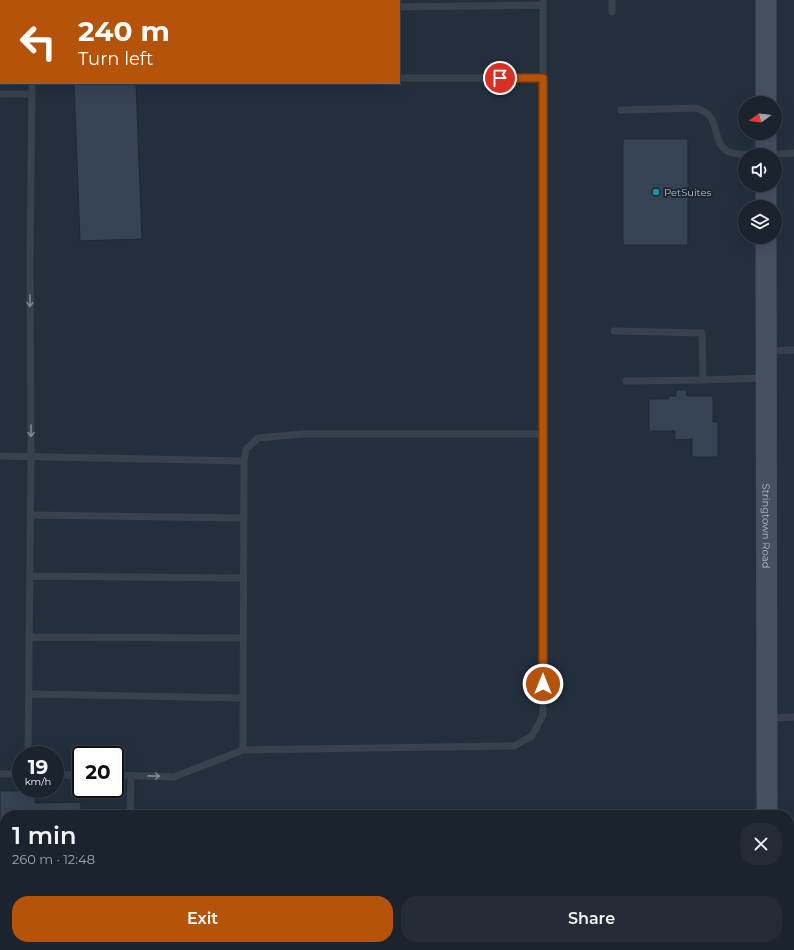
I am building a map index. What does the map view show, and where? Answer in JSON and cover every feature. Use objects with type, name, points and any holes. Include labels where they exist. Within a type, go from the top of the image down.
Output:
[{"type":"main road","points":[[766,0],[766,96]]},
{"type":"main road","name":"Stringtown Road","points":[[766,244],[767,810]]},
{"type":"lane","points":[[612,0],[612,12]]},
{"type":"lane","points":[[124,776],[174,776],[243,750],[514,746],[532,736],[542,715],[543,3],[400,7]]},
{"type":"lane","points":[[400,78],[543,78]]},
{"type":"lane","points":[[28,746],[32,84]]},
{"type":"lane","points":[[0,94],[32,94]]},
{"type":"lane","points":[[621,110],[696,108],[705,111],[712,118],[717,137],[721,145],[728,152],[738,154]]},
{"type":"lane","points":[[782,153],[794,153]]},
{"type":"lane","points":[[614,331],[702,333],[703,380]]},
{"type":"lane","points":[[766,351],[794,350]]},
{"type":"lane","points":[[626,380],[766,378]]},
{"type":"lane","points":[[243,750],[243,518],[244,461],[246,449],[258,438],[303,434],[543,434]]},
{"type":"lane","points":[[0,456],[244,461]]},
{"type":"lane","points":[[30,515],[243,518]]},
{"type":"lane","points":[[30,576],[244,578]]},
{"type":"lane","points":[[29,638],[243,638]]},
{"type":"lane","points":[[29,694],[243,698]]},
{"type":"lane","points":[[767,718],[794,717]]},
{"type":"lane","points":[[0,774],[12,774]]},
{"type":"lane","points":[[130,810],[131,776]]},
{"type":"building","points":[[74,84],[136,84],[142,239],[80,241]]},
{"type":"building","name":"PetSuites","points":[[623,139],[688,139],[688,245],[623,245]]},
{"type":"building","points":[[676,390],[687,390],[687,396],[713,396],[713,422],[718,422],[718,457],[692,457],[692,439],[675,440],[675,431],[649,431],[649,399],[669,399],[669,396],[676,396]]},
{"type":"building","points":[[0,791],[12,791],[12,798],[35,798],[35,803],[81,802],[81,810],[0,810]]},
{"type":"place","name":"PetSuites","points":[[656,192]]},
{"type":"route","points":[[500,78],[543,78],[543,684]]}]
